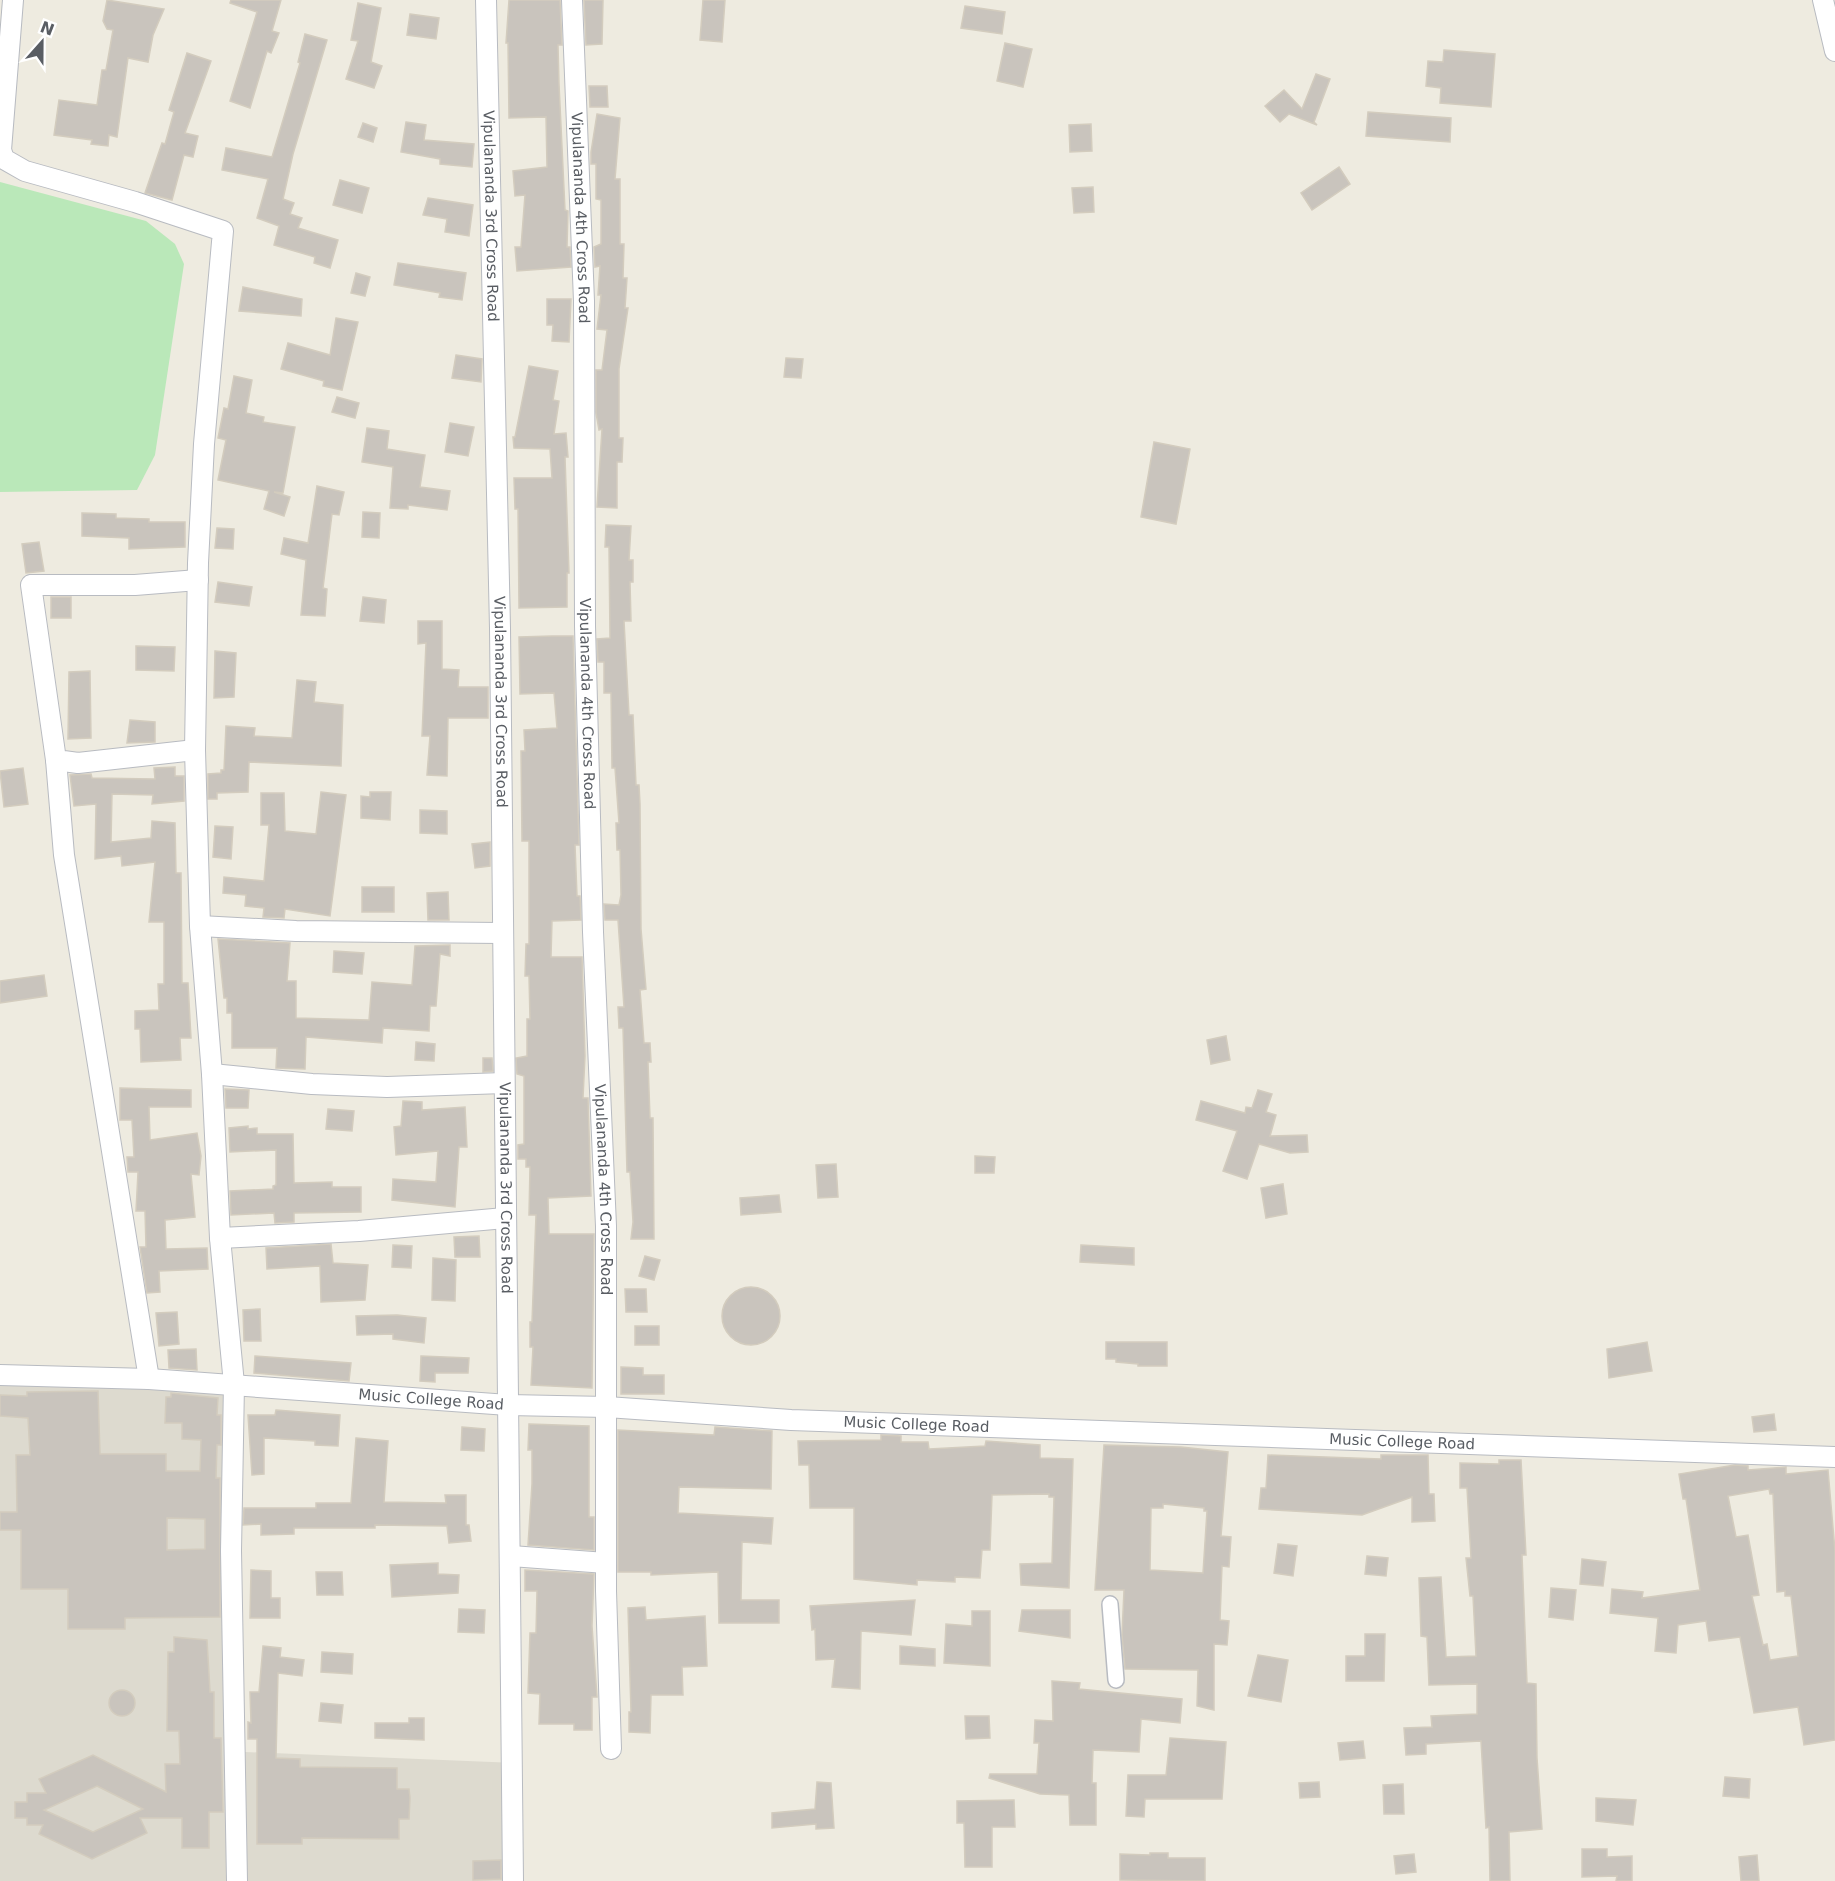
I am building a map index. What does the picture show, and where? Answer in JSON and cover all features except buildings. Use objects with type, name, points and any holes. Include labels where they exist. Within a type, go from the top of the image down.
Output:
[{"type":"street","points":[[13,0],[1,150],[4,159],[25,171],[135,202],[223,231],[204,444],[198,580],[195,750],[200,926],[212,1074],[220,1238],[234,1384],[231,1551],[237,1881]]},
{"type":"street","name":"Vipulananda 3rd Cross Road","points":[[486,0],[500,620],[501,933],[511,1556],[513,1881]]},
{"type":"street","name":"Vipulananda 4th Cross Road","points":[[572,0],[584,301],[585,626],[598,1083],[606,1226],[606,1563],[611,1749]]},
{"type":"street","points":[[1823,0],[1835,51]]},
{"type":"street","points":[[149,1379],[64,855],[56,759],[31,585],[135,585],[198,580]]},
{"type":"street","points":[[56,759],[78,763],[195,750]]},
{"type":"street","points":[[200,926],[296,931],[501,933]]},
{"type":"street","points":[[212,1074],[312,1084],[387,1087],[504,1083]]},
{"type":"street","points":[[220,1238],[360,1231],[505,1218]]},
{"type":"street","name":"Music College Road","points":[[0,1375],[149,1379],[508,1405],[607,1407],[791,1420],[1835,1457]]},
{"type":"street","points":[[511,1556],[606,1563]]},
{"type":"street","points":[[1110,1604],[1116,1680]]},
{"type":"shaded area","points":[[0,1383],[230,1392],[224,1673],[228,1881],[0,1881]]},
{"type":"shaded area","points":[[245,1752],[514,1763],[506,1881],[247,1881]]},
{"type":"green space","points":[[0,182],[146,221],[175,244],[184,264],[155,455],[137,490],[0,492]]}]
